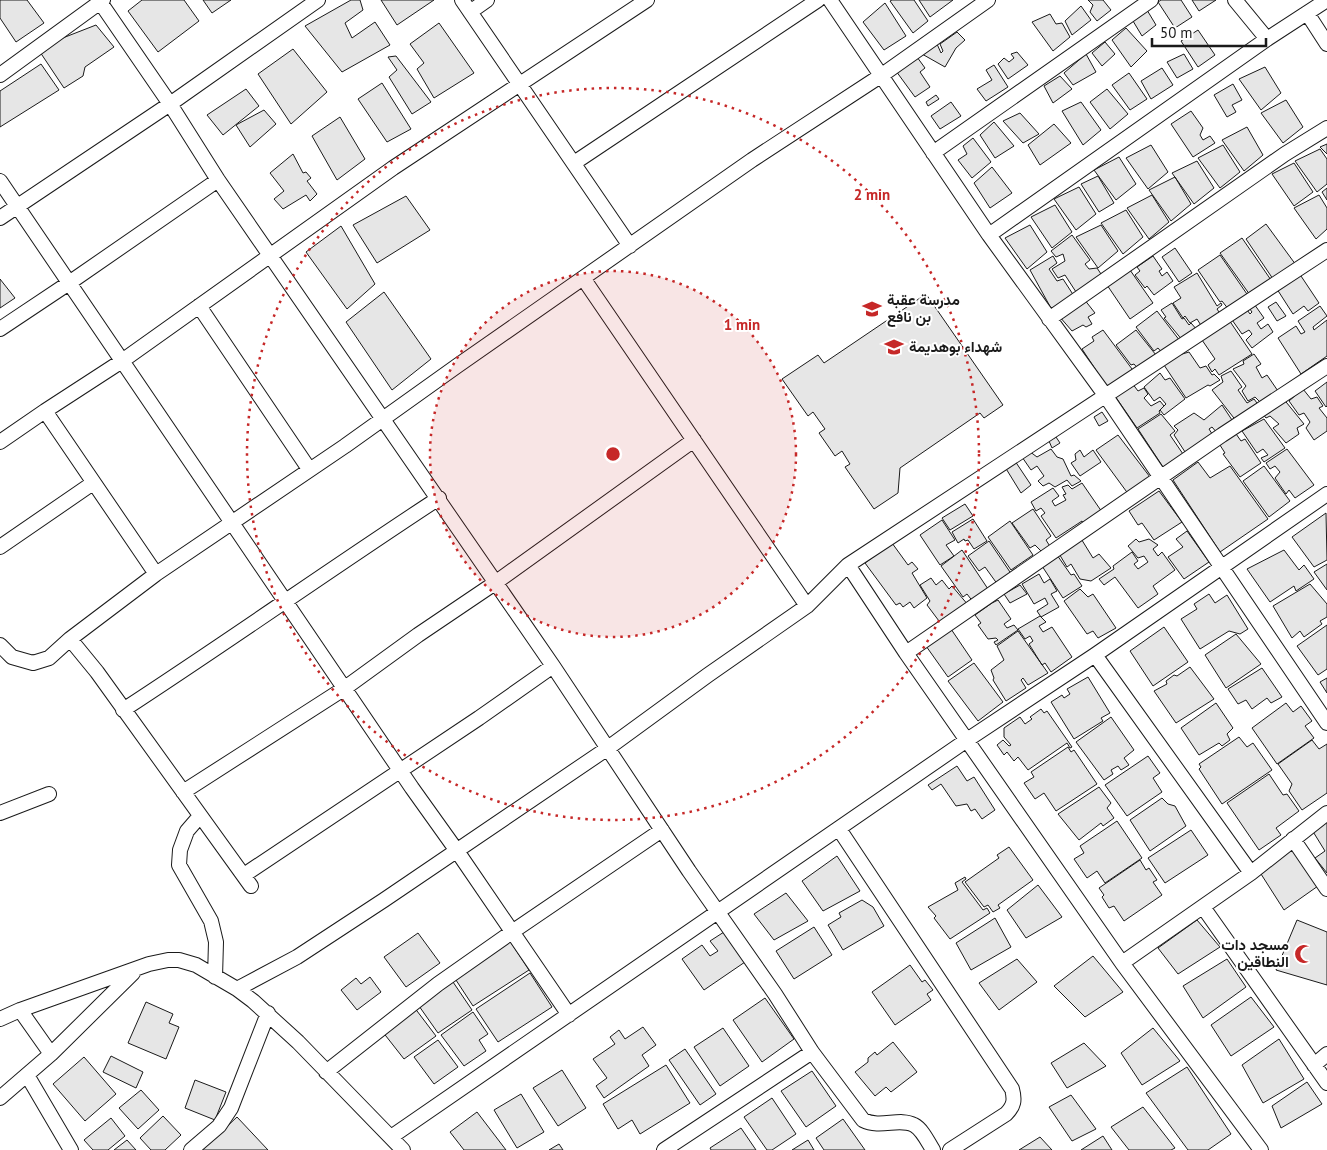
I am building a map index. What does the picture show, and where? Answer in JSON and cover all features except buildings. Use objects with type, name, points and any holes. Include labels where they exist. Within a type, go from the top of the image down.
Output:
[{"type":"street","points":[[0,218],[170,104],[318,0]]},
{"type":"street","points":[[462,0],[630,246]]},
{"type":"street","points":[[470,12],[487,0]]},
{"type":"street","points":[[0,442],[122,361],[393,168],[647,0]]},
{"type":"street","points":[[574,163],[818,0]]},
{"type":"street","points":[[830,0],[989,235],[1105,395],[1327,723]]},
{"type":"street","points":[[0,645],[12,657],[34,663],[49,658],[70,639],[156,574],[383,420],[457,366],[752,160],[882,75],[988,0]]},
{"type":"street","points":[[933,153],[1151,0]]},
{"type":"street","points":[[1235,0],[1267,39]]},
{"type":"street","points":[[989,235],[1267,39],[1327,0]]},
{"type":"street","points":[[0,75],[101,1],[218,180],[553,666],[717,912],[775,994],[812,1052],[863,1120],[870,1124],[904,1122],[914,1125],[934,1150]]},
{"type":"street","points":[[1307,13],[1327,44]]},
{"type":"street","points":[[1049,319],[1277,159],[1327,128]]},
{"type":"street","points":[[0,329],[218,180]]},
{"type":"street","points":[[0,182],[569,1015]]},
{"type":"street","points":[[237,989],[297,957],[608,748],[807,606],[848,565],[1327,250]]},
{"type":"street","points":[[583,278],[807,606]]},
{"type":"street","points":[[199,306],[309,469]]},
{"type":"street","points":[[906,654],[1160,477],[1327,366]]},
{"type":"street","points":[[45,411],[156,574]]},
{"type":"street","points":[[183,792],[345,688],[694,440]]},
{"type":"street","points":[[0,547],[93,483]]},
{"type":"street","points":[[391,1138],[1327,494]]},
{"type":"street","points":[[123,710],[205,657],[438,498]]},
{"type":"street","points":[[848,565],[906,654],[1122,963],[1261,1150]]},
{"type":"street","points":[[70,639],[97,672],[248,881],[400,770],[553,666]]},
{"type":"street","points":[[1095,655],[1251,873]]},
{"type":"street","points":[[0,813],[49,794]]},
{"type":"street","points":[[1122,963],[1251,873],[1327,813]]},
{"type":"street","points":[[200,816],[187,831],[180,850],[179,865],[211,921],[216,942],[215,976]]},
{"type":"street","points":[[839,828],[1012,1089],[1015,1099],[1013,1108],[950,1150]]},
{"type":"street","points":[[326,1072],[438,984],[662,830]]},
{"type":"street","points":[[1293,839],[1327,889]]},
{"type":"street","points":[[1203,907],[1327,1083]]},
{"type":"street","points":[[0,1019],[20,1010],[150,964],[168,960],[180,960],[196,965],[237,989],[268,1013],[403,1150]]},
{"type":"street","points":[[0,1098],[50,1054],[135,970]]},
{"type":"street","points":[[20,1010],[50,1054]]},
{"type":"street","points":[[191,1150],[219,1126],[231,1108],[268,1013]]},
{"type":"street","points":[[664,1150],[812,1052]]},
{"type":"street","points":[[1314,1065],[1327,1054]]},
{"type":"street","points":[[27,1075],[71,1150]]},
{"type":"place","name":"مدرسة عقبة بن نافع","points":[[872,309]]},
{"type":"place","name":"شهداء بوهديمة","points":[[894,347]]},
{"type":"place","name":"مسجد دات النطاقين","points":[[1304,954]]}]
